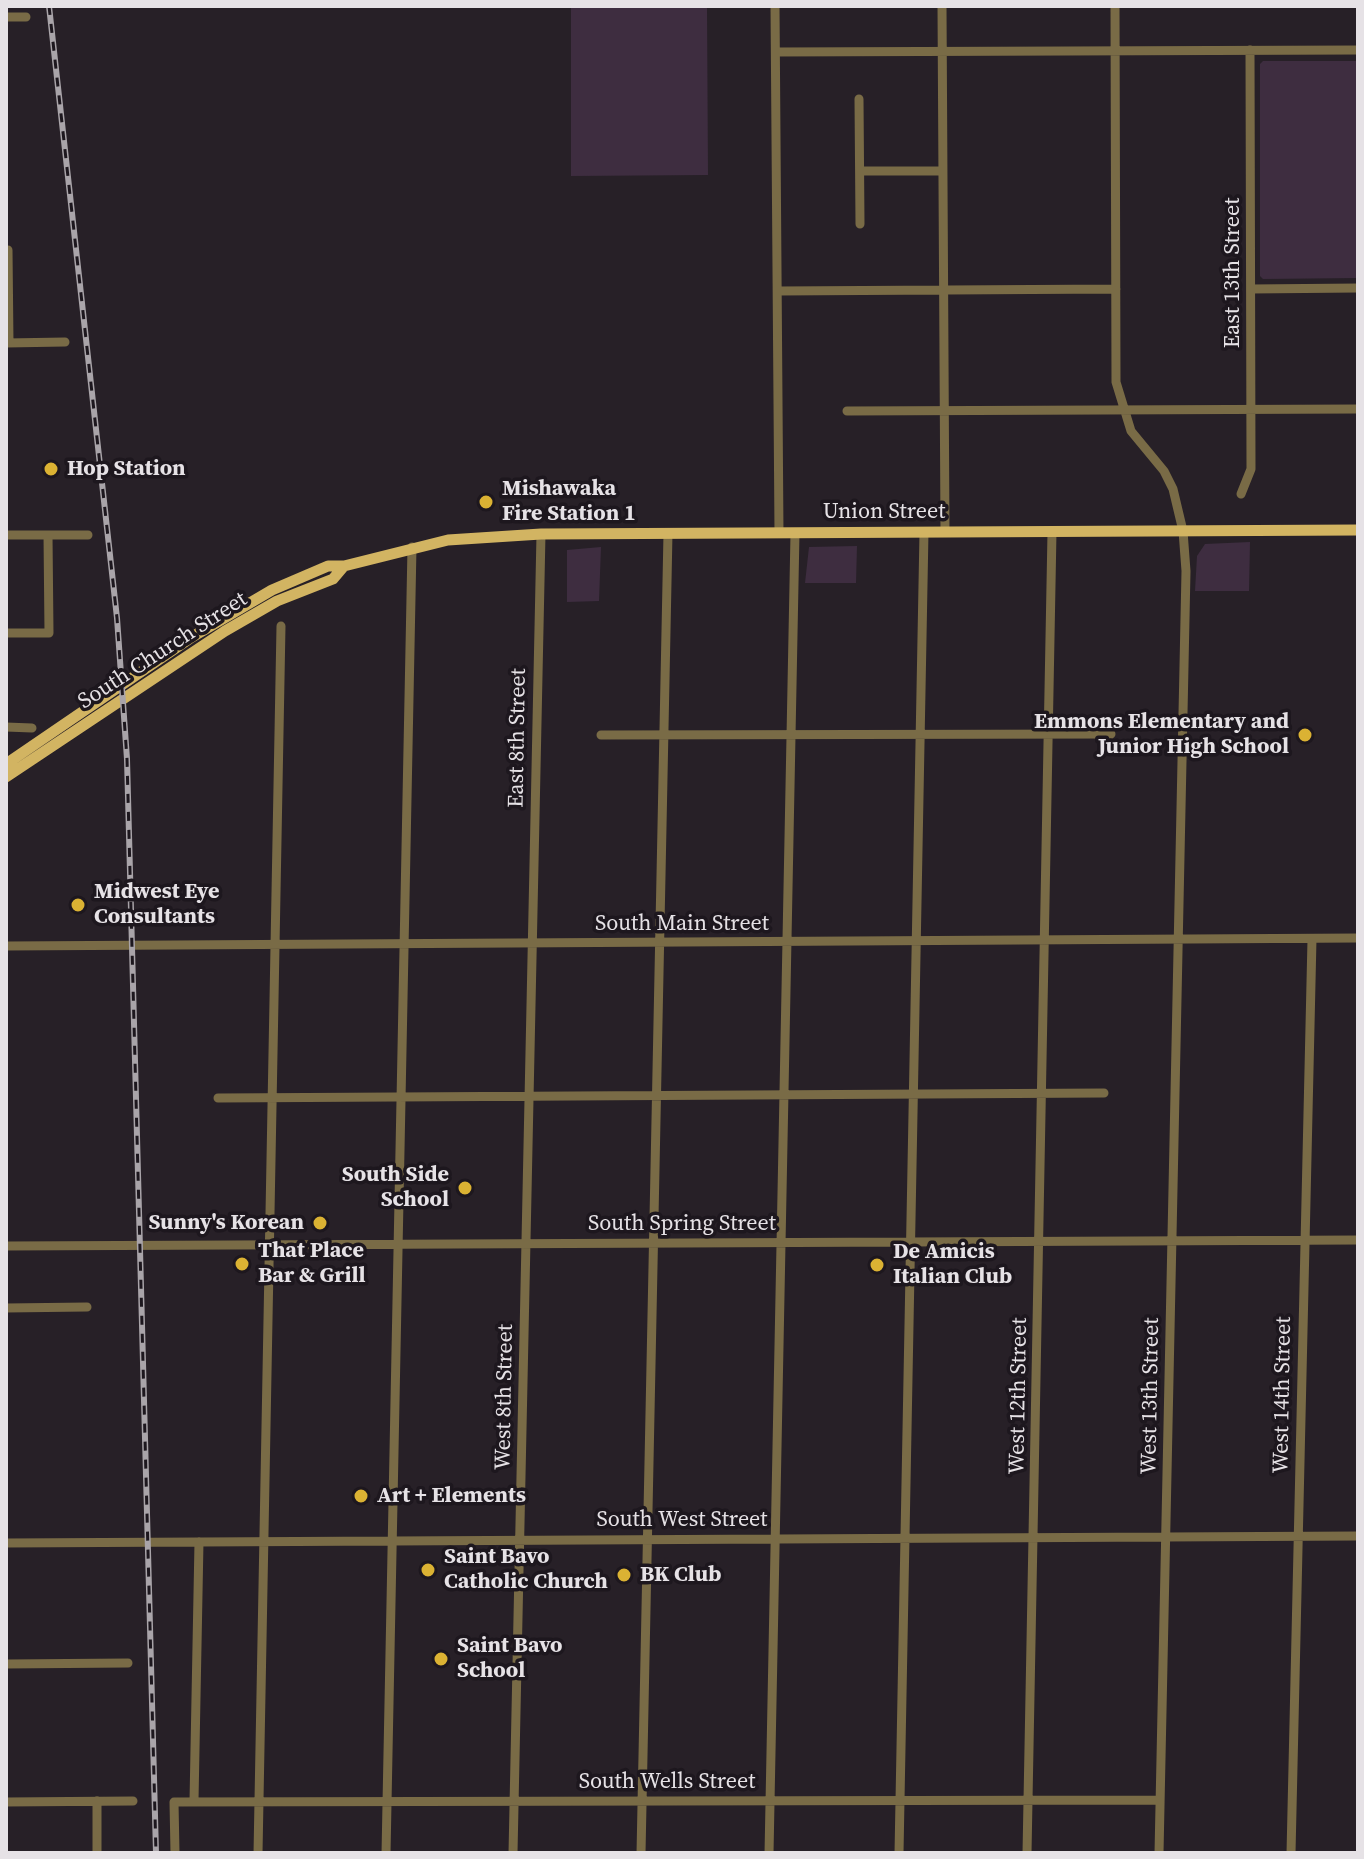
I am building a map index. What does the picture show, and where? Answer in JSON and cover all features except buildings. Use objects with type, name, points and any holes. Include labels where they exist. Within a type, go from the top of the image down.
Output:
[{"type":"main road","name":"Union Street","points":[[412,547],[477,537],[541,534],[1358,530]]},
{"type":"main road","name":"South Church Street","points":[[6,764],[238,608],[328,566],[344,566],[412,547]]},
{"type":"main road","name":"South Church Street","points":[[6,777],[225,631],[277,601],[333,579],[344,566]]},
{"type":"street","points":[[775,6],[779,533]]},
{"type":"street","points":[[942,6],[945,532]]},
{"type":"street","points":[[1115,6],[1116,382],[1122,409],[1137,440],[1168,479],[1183,531],[1186,592],[1178,939]]},
{"type":"street","points":[[6,17],[26,17]]},
{"type":"street","name":"East 13th Street","points":[[1241,494],[1251,469],[1250,50]]},
{"type":"street","points":[[776,52],[1358,50]]},
{"type":"street","points":[[859,99],[860,224]]},
{"type":"street","points":[[860,171],[943,171]]},
{"type":"street","points":[[8,250],[8,343],[65,342]]},
{"type":"street","points":[[1251,289],[1358,288]]},
{"type":"street","points":[[778,291],[1116,289]]},
{"type":"street","points":[[847,411],[1358,409]]},
{"type":"street","points":[[899,1853],[924,532]]},
{"type":"street","name":"West 12th Street","points":[[1027,1853],[1052,532]]},
{"type":"street","points":[[641,1853],[668,533]]},
{"type":"street","points":[[769,1853],[795,533]]},
{"type":"street","name":"East 8th Street","points":[[532,943],[541,534]]},
{"type":"street","points":[[6,535],[88,535]]},
{"type":"street","points":[[6,633],[49,633],[48,535]]},
{"type":"street","points":[[386,1853],[412,547]]},
{"type":"street","points":[[258,1853],[281,626]]},
{"type":"street","points":[[6,727],[32,728]]},
{"type":"street","points":[[601,735],[1111,734]]},
{"type":"street","name":"South Main Street","points":[[6,946],[1358,938]]},
{"type":"street","name":"West 13th Street","points":[[1159,1853],[1178,939]]},
{"type":"street","name":"West 14th Street","points":[[1291,1853],[1312,939]]},
{"type":"street","name":"West 8th Street","points":[[513,1853],[532,943]]},
{"type":"street","points":[[218,1098],[1104,1093]]},
{"type":"street","name":"South Spring Street","points":[[6,1246],[1358,1240]]},
{"type":"street","points":[[6,1308],[87,1307]]},
{"type":"street","name":"South West Street","points":[[6,1543],[1358,1536]]},
{"type":"street","points":[[194,1801],[199,1542]]},
{"type":"street","points":[[6,1664],[128,1663]]},
{"type":"street","name":"South Wells Street","points":[[175,1853],[174,1802],[1160,1800]]},
{"type":"street","points":[[97,1801],[97,1853]]},
{"type":"street","points":[[6,1802],[133,1801]]},
{"type":"shaded area","points":[[571,6],[707,6],[708,175],[571,176]]},
{"type":"shaded area","points":[[1263,61],[1358,61],[1358,278],[1263,279],[1260,276],[1260,64]]},
{"type":"shaded area","points":[[1250,542],[1249,591],[1195,591],[1197,556],[1205,544]]},
{"type":"shaded area","points":[[857,546],[856,583],[805,583],[809,547]]},
{"type":"shaded area","points":[[601,547],[599,601],[567,602],[567,550]]},
{"type":"railway","points":[[49,6],[117,618],[127,759],[156,1853]]},
{"type":"place","name":"Hop Station","points":[[51,469]]},
{"type":"place","name":"Mishawaka Fire Station 1","points":[[486,502]]},
{"type":"place","name":"Emmons Elementary and Junior High School","points":[[1305,735]]},
{"type":"place","name":"Midwest Eye Consultants","points":[[78,905]]},
{"type":"place","name":"South Side School","points":[[465,1188]]},
{"type":"place","name":"Sunny's Korean","points":[[320,1223]]},
{"type":"place","name":"That Place Bar & Grill","points":[[242,1264]]},
{"type":"place","name":"De Amicis Italian Club","points":[[877,1265]]},
{"type":"place","name":"Art + Elements","points":[[361,1496]]},
{"type":"place","name":"Saint Bavo Catholic Church","points":[[428,1570]]},
{"type":"place","name":"BK Club","points":[[624,1575]]},
{"type":"place","name":"Saint Bavo School","points":[[441,1659]]}]
